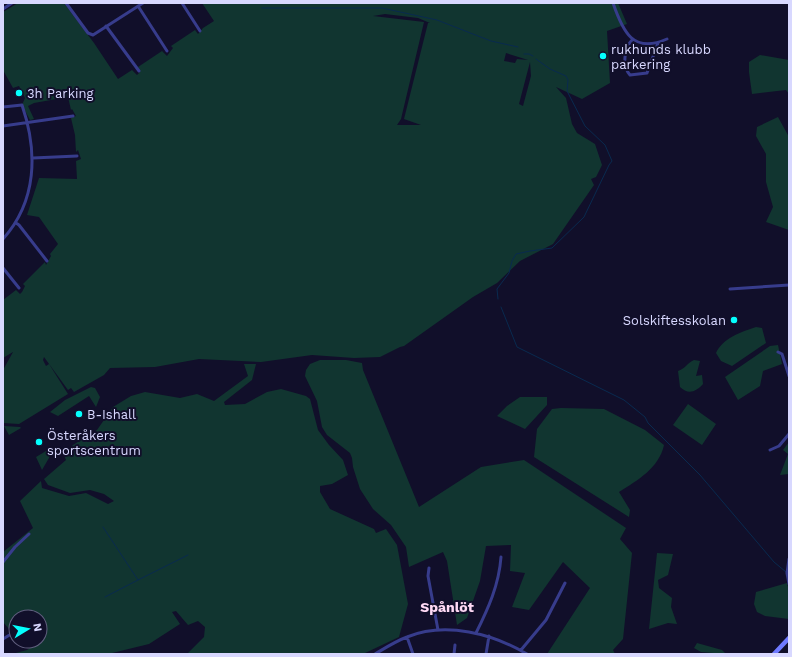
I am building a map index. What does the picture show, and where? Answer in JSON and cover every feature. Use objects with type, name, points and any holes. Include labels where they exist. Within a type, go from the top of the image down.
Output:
[{"type":"street","points":[[3,9],[12,3]]},
{"type":"street","points":[[66,3],[88,33],[93,35],[143,3]]},
{"type":"street","points":[[182,3],[200,31]]},
{"type":"street","points":[[613,3],[624,28],[632,40],[636,42],[658,42],[667,39]]},
{"type":"street","points":[[138,6],[167,50]]},
{"type":"street","points":[[106,26],[139,71]]},
{"type":"street","points":[[632,40],[626,46],[625,50],[627,71],[630,75],[647,73],[658,42]]},
{"type":"street","points":[[3,107],[20,104],[28,122],[34,158],[28,196],[22,212],[16,223],[3,239]]},
{"type":"street","points":[[3,126],[73,116]]},
{"type":"street","points":[[34,158],[77,156]]},
{"type":"street","points":[[16,223],[47,261]]},
{"type":"street","points":[[3,268],[19,288]]},
{"type":"street","points":[[730,289],[789,285]]},
{"type":"street","points":[[778,352],[782,354],[789,376]]},
{"type":"street","points":[[770,450],[779,446],[789,434]]},
{"type":"street","points":[[3,562],[29,534]]},
{"type":"street","points":[[476,633],[491,602],[500,573],[501,557]]},
{"type":"street","points":[[789,559],[787,573],[789,584]]},
{"type":"street","points":[[429,568],[428,576],[438,630]]},
{"type":"street","points":[[521,650],[546,620],[565,583]]},
{"type":"street","points":[[375,654],[407,637],[438,630],[476,633],[489,636],[527,654]]},
{"type":"street","points":[[486,654],[489,636]]},
{"type":"street","points":[[407,637],[413,654]]},
{"type":"street","points":[[774,654],[789,638]]},
{"type":"street","points":[[454,645],[454,654]]},
{"type":"green space","points":[[18,3],[64,3],[94,43],[118,79],[132,70],[137,75],[140,72],[138,67],[162,51],[167,56],[173,48],[171,46],[195,30],[198,34],[203,28],[214,21],[202,3],[618,3],[627,24],[607,31],[610,83],[582,99],[556,87],[566,98],[572,124],[577,133],[595,144],[602,165],[596,177],[591,179],[594,185],[553,244],[520,261],[497,283],[473,297],[404,346],[380,357],[354,358],[312,355],[261,362],[199,359],[155,367],[110,368],[104,375],[74,392],[71,388],[68,390],[44,357],[43,360],[46,366],[49,364],[68,394],[19,424],[3,423],[3,370],[13,352],[3,358],[3,300],[16,290],[20,294],[22,292],[25,286],[23,284],[45,262],[46,265],[51,256],[50,254],[58,244],[39,217],[27,215],[39,178],[77,179],[76,161],[81,159],[78,150],[76,152],[75,135],[71,118],[76,116],[72,109],[71,110],[68,97],[34,103],[28,106],[34,119],[30,120],[22,105],[25,98],[19,86],[13,88],[3,70],[3,12]],"holes":[[[385,14],[418,18],[430,23],[428,23],[404,119],[421,125],[397,125],[401,119],[424,22],[373,16]],[[506,53],[528,60],[517,59],[515,63],[504,61]],[[530,62],[531,76],[523,106],[519,104]]]},
{"type":"green space","points":[[760,55],[789,60],[789,94],[786,90],[752,94],[749,62]]},
{"type":"green space","points":[[778,117],[789,137],[789,230],[766,222],[773,207],[766,182],[766,154],[756,136],[757,127]]},
{"type":"green space","points":[[756,327],[762,328],[766,343],[732,366],[721,361],[716,353],[723,343],[739,333]]},
{"type":"green space","points":[[778,345],[782,364],[763,371],[760,386],[738,400],[725,377],[770,346]]},
{"type":"green space","points":[[320,360],[346,360],[362,363],[363,370],[419,507],[481,467],[524,460],[626,528],[620,539],[632,553],[623,639],[613,650],[615,654],[547,654],[590,588],[563,562],[529,610],[512,607],[525,573],[510,571],[511,545],[486,546],[480,581],[467,618],[457,625],[447,561],[443,552],[409,567],[406,547],[391,525],[373,509],[360,489],[350,453],[327,435],[322,427],[317,401],[305,376],[306,370],[310,364]]},
{"type":"green space","points":[[694,360],[700,361],[696,376],[702,375],[703,384],[695,391],[689,392],[680,387],[678,371]]},
{"type":"green space","points":[[244,364],[256,364],[252,380],[224,402],[225,405],[245,404],[267,392],[281,389],[306,396],[310,399],[318,430],[343,460],[348,475],[332,484],[320,486],[320,492],[330,509],[374,529],[376,533],[386,529],[397,545],[408,604],[399,637],[363,654],[187,654],[204,637],[205,627],[198,621],[188,625],[176,611],[172,612],[180,624],[149,644],[108,654],[12,654],[28,649],[48,649],[48,609],[8,609],[8,628],[3,622],[3,552],[33,528],[20,501],[41,481],[42,488],[69,496],[86,493],[108,504],[114,501],[104,494],[90,490],[70,493],[48,485],[44,479],[66,460],[64,455],[73,445],[97,430],[113,407],[131,396],[145,392],[180,398],[197,394],[214,401],[248,376]]},
{"type":"green space","points":[[91,387],[95,388],[100,397],[96,407],[89,396],[58,416],[50,412],[65,400]]},
{"type":"green space","points":[[520,397],[547,397],[547,405],[525,429],[497,416],[507,406]]},
{"type":"green space","points":[[688,404],[716,424],[702,445],[673,425]]},
{"type":"green space","points":[[552,409],[604,409],[645,430],[664,445],[658,460],[653,467],[647,473],[619,492],[630,510],[629,517],[534,457],[537,429]]},
{"type":"green space","points":[[4,426],[20,427],[21,428],[9,435]]},
{"type":"green space","points":[[789,442],[789,474],[780,475],[788,454],[783,450]]},
{"type":"green space","points":[[51,448],[53,451],[42,470],[36,457]]},
{"type":"green space","points":[[657,553],[673,554],[668,575],[658,580],[659,588],[672,598],[671,607],[677,624],[668,623],[649,629]]},
{"type":"green space","points":[[787,583],[789,590],[789,619],[765,616],[757,612],[754,604],[756,592]]},
{"type":"green space","points":[[697,643],[722,650],[726,654],[701,652],[694,648]]},
{"type":"waterway","points":[[262,8],[382,8],[437,20],[491,41],[518,47]]},
{"type":"waterway","points":[[524,54],[533,56]]},
{"type":"waterway","points":[[498,299],[497,289],[509,273],[512,261],[516,254],[552,248],[584,217],[612,161],[605,145],[585,126],[567,91],[568,80],[566,76],[550,69],[536,59]]},
{"type":"waterway","points":[[501,307],[517,347],[624,400],[645,417],[648,423],[700,475],[774,562],[786,572]]},
{"type":"waterway","points":[[103,527],[138,580],[188,555]]},
{"type":"waterway","points":[[105,597],[138,580]]},
{"type":"place","name":"rukhunds klubb parkering","points":[[603,56]]},
{"type":"place","name":"3h Parking","points":[[19,93]]},
{"type":"place","name":"Solskiftesskolan","points":[[734,320]]},
{"type":"place","name":"B-Ishall","points":[[79,414]]},
{"type":"place","name":"Österåkers sportscentrum","points":[[39,442]]},
{"type":"district","name":"Spånlöt","points":[[447,607]]}]
